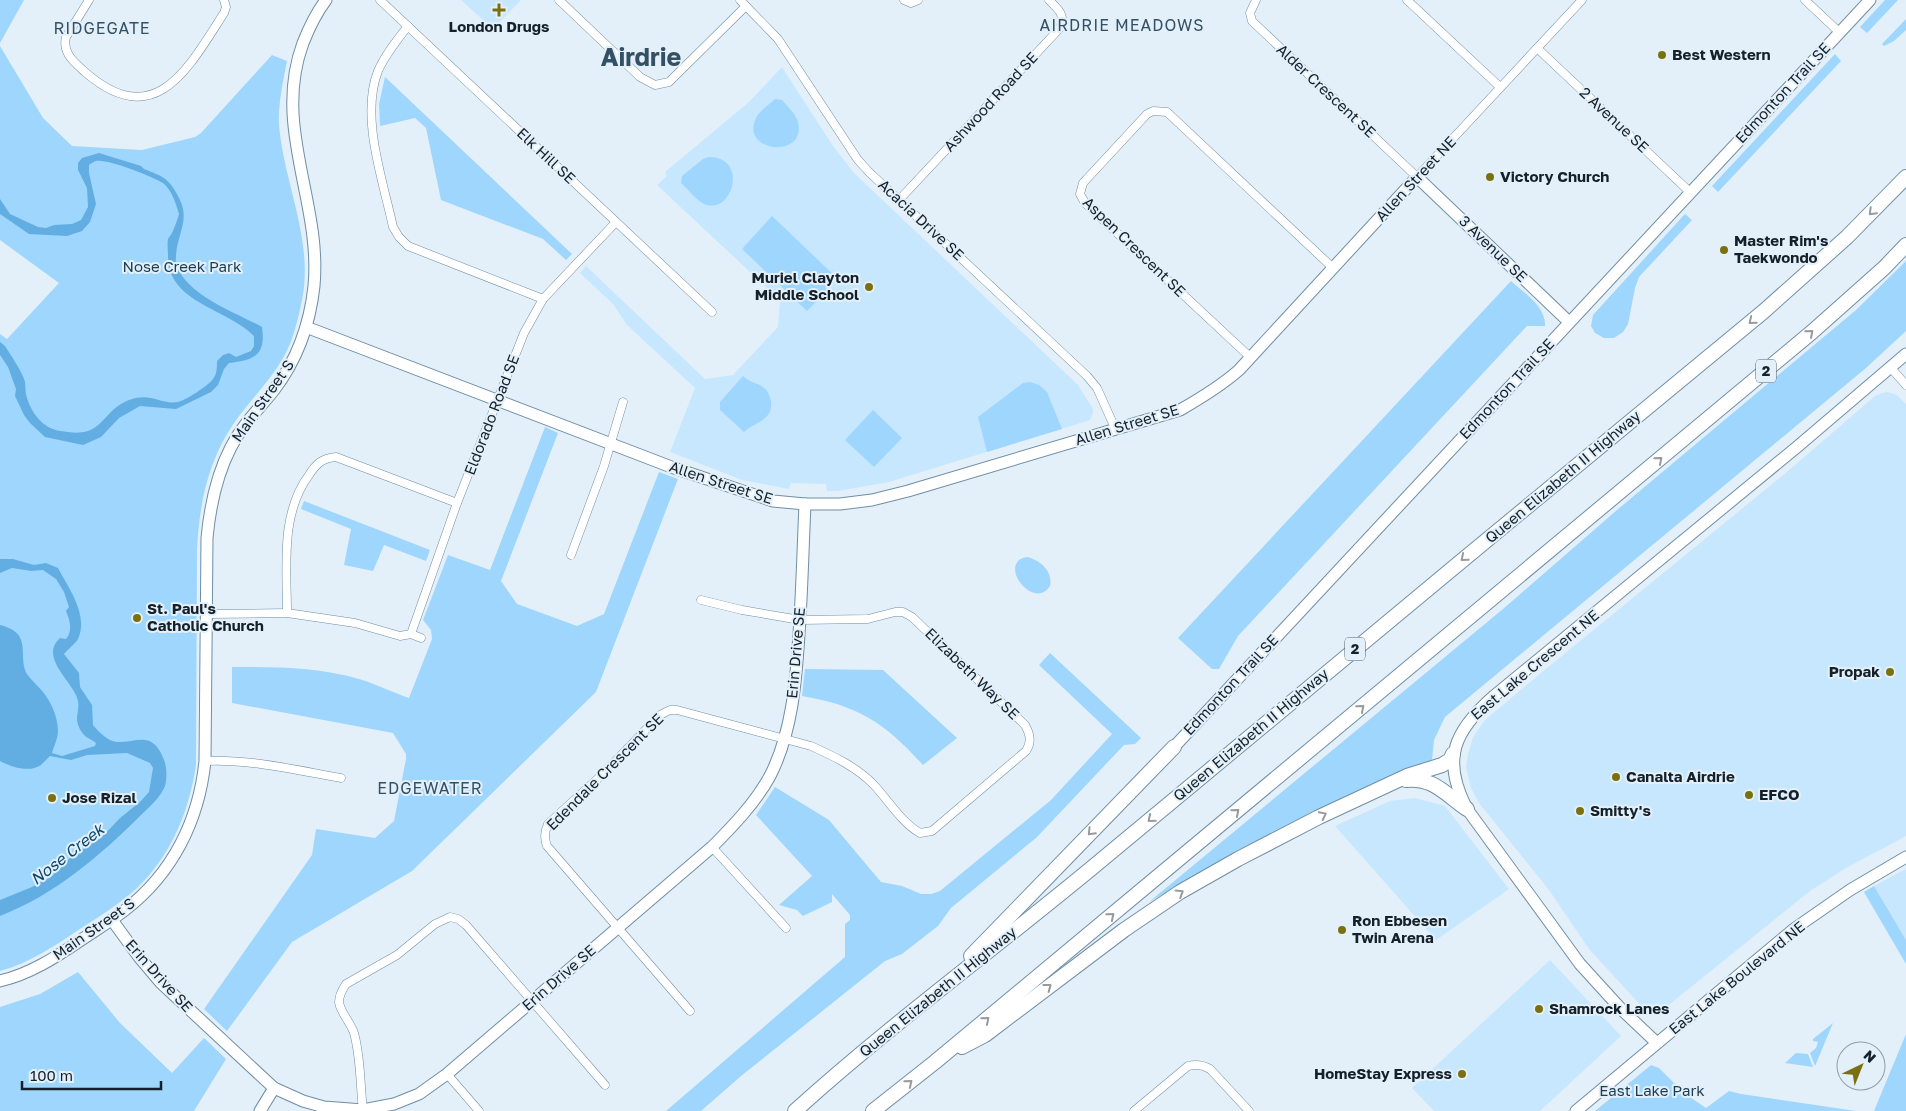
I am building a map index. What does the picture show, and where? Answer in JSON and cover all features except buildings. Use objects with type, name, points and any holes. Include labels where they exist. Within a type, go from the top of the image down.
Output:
[{"type":"highway","name":"Queen Elizabeth II Highway","points":[[795,1111],[827,1082],[1058,896],[1763,312],[1847,237],[1906,177]]},
{"type":"highway","name":"2","points":[[873,1111],[935,1062],[1812,332],[1884,268],[1906,245]]},
{"type":"highway","points":[[929,998],[1174,747]]},
{"type":"highway","points":[[935,1062],[985,1035],[1124,930],[1180,892],[1275,839],[1384,786],[1407,776],[1442,765],[1450,760],[1453,754]]},
{"type":"highway","points":[[1384,786],[1405,780],[1422,780],[1436,786],[1467,809]]},
{"type":"street","points":[[89,0],[66,37],[64,44],[66,50],[73,61],[96,82],[117,94],[129,97],[155,93],[170,86],[184,73],[224,13],[226,7],[224,0]]},
{"type":"street","name":"Main Street S","points":[[0,982],[39,966],[112,920],[144,894],[167,868],[181,846],[193,821],[203,786],[205,761],[209,515],[215,488],[222,466],[239,433],[273,391],[292,362],[306,327],[314,284],[314,255],[295,143],[292,111],[293,85],[297,64],[307,34],[326,0]]},
{"type":"street","name":"Elk Hill SE","points":[[380,0],[712,312]]},
{"type":"street","points":[[559,0],[640,77],[655,85],[670,82],[743,3]]},
{"type":"street","points":[[904,0],[911,3],[918,0]]},
{"type":"street","name":"Ashwood Road SE","points":[[899,200],[1060,28],[1063,21],[1061,13],[1049,0]]},
{"type":"street","name":"Alder Crescent SE","points":[[1256,0],[1250,13],[1252,21],[1417,177]]},
{"type":"street","points":[[1407,0],[1500,87]]},
{"type":"street","name":"Allen Street NE","points":[[1250,357],[1582,0]]},
{"type":"street","points":[[1805,0],[1840,32]]},
{"type":"street","name":"Edmonton Trail SE","points":[[1174,747],[1870,0]]},
{"type":"street","name":"Acacia Drive SE","points":[[743,3],[778,39],[858,160],[1087,376],[1097,388],[1115,428]]},
{"type":"street","points":[[408,26],[391,48],[378,71],[372,91],[370,108],[371,128],[393,227],[408,246],[543,299]]},
{"type":"street","name":"2 Avenue SE","points":[[1537,48],[1691,193]]},
{"type":"street","name":"Aspen Crescent SE","points":[[1250,357],[1085,203],[1080,194],[1083,182],[1147,114],[1153,111],[1167,112],[1333,268]]},
{"type":"street","name":"3 Avenue SE","points":[[1417,177],[1569,322]]},
{"type":"street","name":"Eldorado Road SE","points":[[410,634],[457,503],[524,333],[543,299],[616,222]]},
{"type":"street","name":"Allen Street SE","points":[[306,327],[611,444],[745,492],[773,500],[805,504],[840,504],[872,500],[908,491],[1180,410],[1224,383],[1250,357]]},
{"type":"street","name":"East Lake Crescent NE","points":[[1657,1043],[1621,1009],[1580,964],[1467,809],[1456,784],[1453,754],[1461,731],[1468,721],[1494,696],[1657,563],[1906,354]]},
{"type":"street","points":[[1890,368],[1906,385]]},
{"type":"street","points":[[572,556],[611,444],[623,402]]},
{"type":"street","points":[[287,612],[288,532],[292,510],[305,480],[319,462],[327,457],[336,456],[457,503]]},
{"type":"street","name":"Erin Drive SE","points":[[112,920],[139,958],[161,982],[274,1088],[302,1101],[324,1107],[363,1110],[394,1104],[419,1094],[447,1074],[712,846],[738,820],[759,794],[777,760],[784,739],[796,682],[805,504]]},
{"type":"street","points":[[701,600],[742,610],[800,620]]},
{"type":"street","points":[[207,614],[287,612],[355,623],[400,636],[410,634],[421,638]]},
{"type":"street","name":"Elizabeth Way SE","points":[[784,739],[817,749],[841,760],[856,770],[872,783],[910,826],[920,833],[932,830],[1029,746],[1029,732],[1025,725],[909,615],[903,612],[895,612],[868,619],[800,620]]},
{"type":"street","name":"Edendale Crescent SE","points":[[690,1011],[547,846],[544,836],[545,830],[548,824],[604,773],[655,718],[666,712],[677,710],[784,739]]},
{"type":"street","points":[[205,761],[222,760],[255,763],[340,778]]},
{"type":"street","points":[[712,846],[786,928]]},
{"type":"street","name":"East Lake Boulevard NE","points":[[1576,1111],[1811,917],[1865,880],[1906,856]]},
{"type":"street","points":[[363,1110],[354,1032],[339,1001],[342,990],[346,984],[397,955],[435,924],[450,917],[458,919],[466,925],[605,1085]]},
{"type":"street","points":[[1134,1111],[1188,1066],[1194,1064],[1206,1066],[1210,1069],[1249,1111]]},
{"type":"street","points":[[447,1074],[479,1111]]},
{"type":"street","points":[[260,1111],[274,1088]]},
{"type":"shaded area","points":[[461,0],[521,0],[493,29]]},
{"type":"shaded area","name":"Muriel Clayton Middle School","points":[[782,67],[833,146],[854,173],[1078,385],[1093,409],[1090,420],[889,482],[838,491],[827,491],[826,484],[791,483],[789,489],[742,480],[670,452],[695,388],[627,325],[613,304],[580,273],[586,266],[705,379],[733,375],[778,327],[780,300],[657,185],[667,176],[665,172],[749,102]]},
{"type":"shaded area","points":[[99,153],[141,166],[164,178],[171,185],[182,204],[184,218],[176,260],[176,265],[183,277],[202,295],[262,327],[263,336],[260,350],[257,354],[246,360],[229,363],[224,369],[218,385],[211,392],[176,409],[140,406],[119,418],[101,437],[83,445],[45,437],[30,423],[15,396],[16,389],[8,367],[0,355],[0,342],[5,346],[20,371],[25,381],[27,399],[39,419],[55,430],[80,433],[96,427],[113,410],[129,400],[143,397],[166,402],[178,402],[186,399],[213,379],[216,373],[217,361],[223,355],[229,353],[236,357],[251,351],[254,346],[254,336],[243,326],[200,303],[177,284],[170,271],[168,239],[179,214],[169,189],[158,180],[109,162],[96,161],[91,163],[89,165],[89,173],[96,204],[90,222],[82,231],[67,236],[29,234],[0,214],[0,199],[10,214],[38,227],[46,228],[54,225],[72,224],[81,220],[88,207],[87,188],[78,170],[78,163],[82,158]]},
{"type":"shaded area","points":[[1888,392],[1897,395],[1906,404],[1906,836],[1846,868],[1810,891],[1660,1012],[1643,1008],[1589,949],[1549,890],[1479,803],[1471,788],[1466,767],[1473,737],[1485,720],[1541,673],[1788,471],[1875,396]]},
{"type":"shaded area","points":[[0,559],[13,559],[34,565],[46,563],[58,568],[72,592],[81,620],[81,630],[78,639],[64,654],[79,673],[80,687],[92,705],[93,725],[110,740],[125,742],[146,740],[153,743],[159,749],[164,760],[166,780],[165,786],[158,798],[93,859],[58,886],[0,916],[0,900],[51,877],[71,857],[101,838],[120,818],[140,802],[149,792],[153,768],[150,763],[127,753],[87,755],[71,760],[50,756],[41,765],[31,769],[15,767],[0,761],[0,625],[11,629],[21,639],[24,667],[27,674],[46,696],[54,710],[58,731],[52,753],[62,756],[95,746],[96,743],[81,731],[77,722],[78,701],[55,662],[53,654],[54,646],[60,638],[66,639],[70,629],[70,622],[66,611],[69,607],[64,592],[56,579],[43,570],[31,571],[12,568],[0,573]]},
{"type":"shaded area","points":[[1415,798],[1445,806],[1509,889],[1436,940],[1335,826],[1390,801]]},
{"type":"shaded area","points":[[1906,869],[1906,940],[1874,886]]},
{"type":"shaded area","points":[[1550,960],[1621,1036],[1540,1111],[1434,1111],[1412,1088]]},
{"type":"green space","points":[[0,0],[24,0],[0,43]]},
{"type":"green space","points":[[1885,0],[1898,0],[1867,33],[1860,27]]},
{"type":"green space","points":[[1906,19],[1906,30],[1894,41],[1884,46],[1882,44]]},
{"type":"green space","name":"Nose Creek Park","points":[[0,46],[43,118],[72,146],[142,150],[195,137],[201,133],[272,55],[287,61],[280,101],[279,125],[286,169],[301,234],[305,278],[301,306],[290,344],[277,368],[227,434],[214,462],[205,490],[197,550],[196,765],[189,800],[169,848],[148,876],[122,900],[59,943],[21,964],[0,971],[0,334],[7,339],[59,283],[0,240]]},
{"type":"green space","points":[[1835,54],[1841,61],[1718,192],[1712,186]]},
{"type":"green space","points":[[385,77],[572,254],[566,260],[543,239],[441,200],[426,128],[415,118],[380,126],[379,104]]},
{"type":"green space","points":[[775,99],[782,100],[797,119],[798,134],[793,142],[784,146],[774,147],[764,144],[757,138],[753,129],[757,115]]},
{"type":"green space","points":[[709,157],[721,160],[729,166],[733,175],[729,194],[723,202],[714,205],[701,202],[681,183],[682,176],[703,159]]},
{"type":"green space","points":[[1685,214],[1692,220],[1639,277],[1628,324],[1623,332],[1614,338],[1604,338],[1595,333],[1591,326],[1593,315]]},
{"type":"green space","points":[[772,216],[838,279],[807,311],[742,249]]},
{"type":"green space","points":[[1906,261],[1906,331],[1866,368],[1445,717],[1434,740],[1432,760],[1323,808],[1253,844],[1149,902],[1503,609],[1617,510],[1856,310]]},
{"type":"green space","points":[[1511,281],[1538,306],[1542,312],[1545,326],[1527,326],[1238,636],[1219,669],[1212,669],[1178,638]]},
{"type":"green space","points":[[743,376],[765,389],[769,394],[771,402],[771,408],[766,417],[744,432],[720,410],[720,402]]},
{"type":"green space","points":[[1030,382],[1039,385],[1047,392],[1062,429],[987,452],[978,417],[1023,383]]},
{"type":"green space","points":[[873,410],[902,438],[874,467],[845,440]]},
{"type":"green space","points":[[545,427],[558,433],[501,581],[517,604],[577,626],[604,614],[659,472],[678,479],[596,692],[412,871],[292,942],[227,1031],[204,1009],[312,855],[316,829],[375,838],[394,821],[406,759],[406,754],[393,733],[232,703],[232,667],[280,668],[327,672],[365,681],[409,698],[432,639],[431,630],[423,620],[448,555],[490,570]]},
{"type":"green space","points":[[304,501],[430,550],[426,561],[384,545],[373,571],[344,565],[351,529],[301,509]]},
{"type":"green space","points":[[1027,557],[1041,564],[1050,576],[1050,586],[1043,592],[1035,593],[1027,590],[1020,583],[1016,575],[1015,567],[1018,561]]},
{"type":"green space","points":[[1050,653],[1141,738],[1135,744],[1124,745],[1037,837],[951,908],[938,926],[902,954],[885,961],[741,1076],[701,1111],[666,1111],[845,957],[845,924],[850,920],[850,915],[832,894],[832,902],[803,916],[797,910],[779,905],[812,876],[756,815],[775,787],[829,820],[881,882],[902,886],[921,894],[931,894],[940,891],[1051,800],[1112,734],[1039,665]]},
{"type":"green space","points":[[805,669],[883,670],[957,738],[923,765],[896,737],[869,718],[839,705],[802,696]]},
{"type":"green space","points":[[1874,886],[1906,940],[1906,964],[1864,892]]},
{"type":"green space","points":[[78,972],[120,1023],[172,1073],[204,1038],[226,1059],[194,1111],[0,1111],[0,1007],[40,994]]},
{"type":"green space","points":[[1833,1023],[1815,1066],[1810,1053],[1816,1048],[1818,1042],[1813,1041],[1813,1039]]},
{"type":"green space","points":[[1906,1034],[1906,1111],[1874,1111],[1882,1091],[1886,1091],[1886,1082]]},
{"type":"green space","points":[[1796,1053],[1808,1054],[1813,1067],[1785,1063]]},
{"type":"green space","name":"East Lake Park","points":[[1651,1065],[1659,1068],[1684,1093],[1706,1108],[1729,1091],[1856,1111],[1595,1111]]},
{"type":"place","name":"London Drugs","points":[[499,10]]},
{"type":"place","name":"Best Western","points":[[1662,55]]},
{"type":"place","name":"Victory Church","points":[[1490,177]]},
{"type":"place","name":"Master Rim's Taekwondo","points":[[1724,250]]},
{"type":"place","name":"Muriel Clayton Middle School","points":[[869,287]]},
{"type":"place","name":"St. Paul's Catholic Church","points":[[137,618]]},
{"type":"place","name":"Propak","points":[[1890,672]]},
{"type":"place","name":"Canalta Airdrie","points":[[1616,777]]},
{"type":"place","name":"EFCO","points":[[1749,795]]},
{"type":"place","name":"Jose Rizal","points":[[52,798]]},
{"type":"place","name":"Smitty's","points":[[1580,811]]},
{"type":"place","name":"Ron Ebbesen Twin Arena","points":[[1342,930]]},
{"type":"place","name":"Shamrock Lanes","points":[[1539,1009]]},
{"type":"place","name":"HomeStay Express","points":[[1462,1074]]},
{"type":"district","name":"AIRDRIE MEADOWS","points":[[1122,25]]},
{"type":"district","name":"RIDGEGATE","points":[[102,28]]},
{"type":"district","name":"Airdrie","points":[[641,57]]},
{"type":"district","name":"EDGEWATER","points":[[430,788]]},
{"type":"water label","name":"Nose Creek","points":[[67,854]]}]
